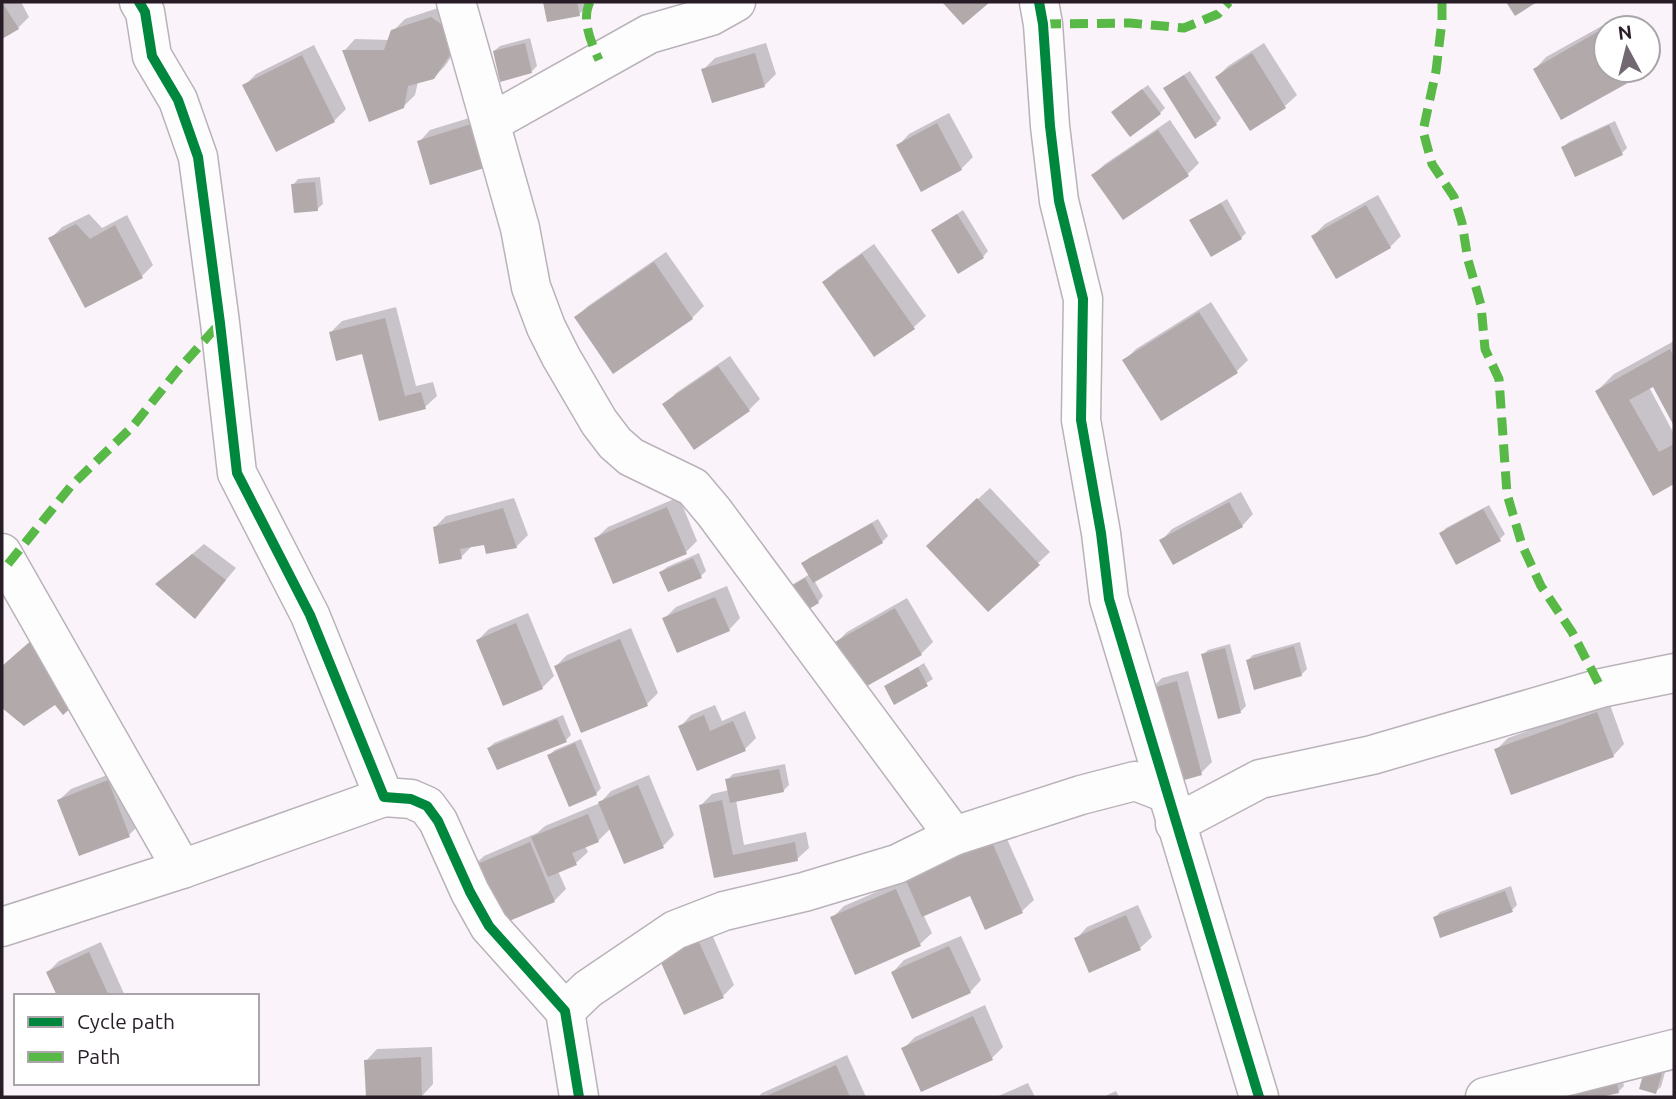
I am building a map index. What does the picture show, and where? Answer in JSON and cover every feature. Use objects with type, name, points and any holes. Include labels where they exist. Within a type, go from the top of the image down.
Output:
[{"type":"street","points":[[139,2],[145,12],[152,56],[178,100],[198,157],[237,473],[310,615],[384,797]]},
{"type":"street","points":[[456,2],[520,228],[531,287],[556,347],[599,422],[615,443],[632,457],[693,487],[954,836]]},
{"type":"street","points":[[492,122],[649,34],[711,16],[736,2]]},
{"type":"street","points":[[1038,7],[1059,201],[1083,299],[1082,420],[1109,598],[1170,809],[1259,1097]]},
{"type":"street","points":[[2,553],[182,869]]},
{"type":"street","points":[[1170,809],[1260,779],[1372,755],[1601,688],[1674,673]]},
{"type":"street","points":[[565,1011],[588,989],[674,930],[724,911],[804,892],[897,864],[954,836],[1081,795],[1135,781],[1170,809]]},
{"type":"street","points":[[2,927],[182,869],[384,797],[411,799],[427,806],[438,821],[470,892],[489,926],[565,1011],[579,1097]]},
{"type":"street","points":[[1485,1097],[1674,1049]]},
{"type":"building","points":[[2,2],[19,29],[2,39]]},
{"type":"building","points":[[543,2],[577,2],[580,16],[547,22]]},
{"type":"building","points":[[942,2],[990,2],[963,25]]},
{"type":"building","points":[[1506,2],[1537,2],[1515,16]]},
{"type":"building","points":[[431,17],[447,28],[450,55],[434,79],[408,86],[404,108],[369,122],[342,50],[384,50],[391,30]]},
{"type":"building","points":[[1592,35],[1592,84],[1626,84],[1561,120],[1533,69]]},
{"type":"building","points":[[525,43],[532,73],[500,82],[493,51]]},
{"type":"building","points":[[755,53],[765,87],[712,103],[701,69]]},
{"type":"building","points":[[1252,53],[1286,108],[1250,131],[1215,77]]},
{"type":"building","points":[[302,55],[335,122],[276,152],[242,85]]},
{"type":"building","points":[[1184,75],[1217,125],[1195,139],[1163,88]]},
{"type":"building","points":[[1142,89],[1161,114],[1130,137],[1111,112]]},
{"type":"building","points":[[481,121],[494,165],[430,185],[417,141]]},
{"type":"building","points":[[937,123],[962,170],[921,192],[896,145]]},
{"type":"building","points":[[1609,125],[1623,155],[1575,177],[1561,147]]},
{"type":"building","points":[[1158,130],[1189,176],[1123,220],[1091,175]]},
{"type":"building","points":[[315,182],[318,211],[294,213],[291,184]]},
{"type":"building","points":[[1221,203],[1242,239],[1211,257],[1189,220]]},
{"type":"building","points":[[1366,205],[1391,248],[1336,279],[1311,236]]},
{"type":"building","points":[[957,214],[984,258],[958,274],[931,230]]},
{"type":"building","points":[[76,224],[90,239],[115,225],[143,278],[85,308],[48,238]]},
{"type":"building","points":[[862,254],[915,329],[874,357],[822,282]]},
{"type":"building","points":[[654,262],[693,319],[613,374],[574,317]]},
{"type":"building","points":[[1199,312],[1238,373],[1161,421],[1122,360]]},
{"type":"building","points":[[385,318],[405,396],[421,392],[426,409],[379,421],[362,354],[336,361],[329,332]]},
{"type":"building","points":[[1670,349],[1674,357],[1674,426],[1653,387],[1629,400],[1659,452],[1674,444],[1674,484],[1653,496],[1595,391]]},
{"type":"building","points":[[718,366],[750,411],[694,450],[662,404]]},
{"type":"building","points":[[977,498],[1040,565],[988,612],[926,546]]},
{"type":"building","points":[[1229,502],[1243,527],[1173,565],[1159,540]]},
{"type":"building","points":[[667,507],[687,554],[613,584],[594,538]]},
{"type":"building","points":[[503,508],[517,548],[486,554],[484,545],[460,549],[462,559],[439,564],[433,527]]},
{"type":"building","points":[[1483,509],[1501,541],[1456,565],[1439,533]]},
{"type":"building","points":[[872,523],[883,543],[813,583],[801,563]]},
{"type":"building","points":[[192,554],[226,580],[195,619],[155,584]]},
{"type":"building","points":[[693,558],[702,578],[668,592],[659,572]]},
{"type":"building","points":[[805,578],[819,603],[787,622],[773,597]]},
{"type":"building","points":[[715,597],[730,631],[677,653],[662,618]]},
{"type":"building","points":[[895,608],[922,655],[860,690],[833,643]]},
{"type":"building","points":[[516,623],[543,689],[503,706],[476,640]]},
{"type":"building","points":[[42,631],[84,696],[63,715],[55,705],[24,726],[2,708],[2,666]]},
{"type":"building","points":[[620,639],[648,706],[581,733],[554,666]]},
{"type":"building","points":[[1294,646],[1302,676],[1254,690],[1246,660]]},
{"type":"building","points":[[1225,648],[1241,713],[1218,719],[1201,654]]},
{"type":"building","points":[[918,667],[928,686],[894,705],[884,686]]},
{"type":"building","points":[[1177,681],[1202,775],[1174,783],[1149,689]]},
{"type":"building","points":[[1597,712],[1614,757],[1511,795],[1494,749]]},
{"type":"building","points":[[704,715],[710,731],[733,721],[746,751],[697,771],[678,726]]},
{"type":"building","points":[[557,719],[567,742],[497,770],[487,748]]},
{"type":"building","points":[[575,743],[597,795],[569,807],[547,755]]},
{"type":"building","points":[[779,769],[784,792],[730,803],[725,779]]},
{"type":"building","points":[[108,780],[130,837],[79,856],[57,800]]},
{"type":"building","points":[[638,785],[664,848],[624,864],[598,802]]},
{"type":"building","points":[[722,800],[733,855],[795,842],[798,861],[714,878],[699,805]]},
{"type":"building","points":[[588,814],[599,842],[572,853],[577,865],[548,877],[531,837]]},
{"type":"building","points":[[991,840],[1023,913],[985,930],[970,896],[922,917],[905,878]]},
{"type":"building","points":[[530,842],[555,902],[495,927],[470,867]]},
{"type":"building","points":[[896,889],[921,946],[855,975],[830,917]]},
{"type":"building","points":[[1505,891],[1513,912],[1440,938],[1433,917]]},
{"type":"building","points":[[1126,915],[1141,950],[1089,973],[1074,938]]},
{"type":"building","points":[[698,940],[724,998],[684,1015],[659,958]]},
{"type":"building","points":[[949,946],[971,993],[912,1019],[891,972]]},
{"type":"building","points":[[89,952],[108,994],[56,994],[46,972]]},
{"type":"building","points":[[973,1016],[993,1060],[921,1092],[901,1048]]},
{"type":"building","points":[[421,1057],[422,1097],[366,1097],[364,1060]]},
{"type":"building","points":[[836,1065],[850,1097],[764,1097]]},
{"type":"building","points":[[1646,1065],[1663,1070],[1656,1094],[1639,1089]]},
{"type":"building","points":[[1615,1075],[1619,1093],[1601,1097],[1576,1097],[1573,1085]]},
{"type":"marked path","points":[[590,2],[587,24],[599,60]]},
{"type":"marked path","points":[[1043,24],[1130,23],[1184,28],[1218,14],[1229,2]]},
{"type":"marked path","points":[[1442,2],[1436,71],[1423,131],[1432,164],[1454,197],[1462,223],[1468,260],[1481,305],[1485,349],[1499,379],[1507,494],[1522,545],[1541,586],[1572,632],[1601,688]]},
{"type":"marked path","points":[[8,564],[71,486],[133,426],[220,323]]},
{"type":"cycle path","points":[[139,2],[145,12],[152,56],[178,100],[198,157],[237,473],[310,615],[384,797],[411,799],[427,806],[438,821],[470,892],[489,926],[565,1011],[579,1097]]},
{"type":"cycle path","points":[[1039,2],[1059,201],[1083,299],[1081,420],[1101,533],[1109,599],[1259,1097]]}]
